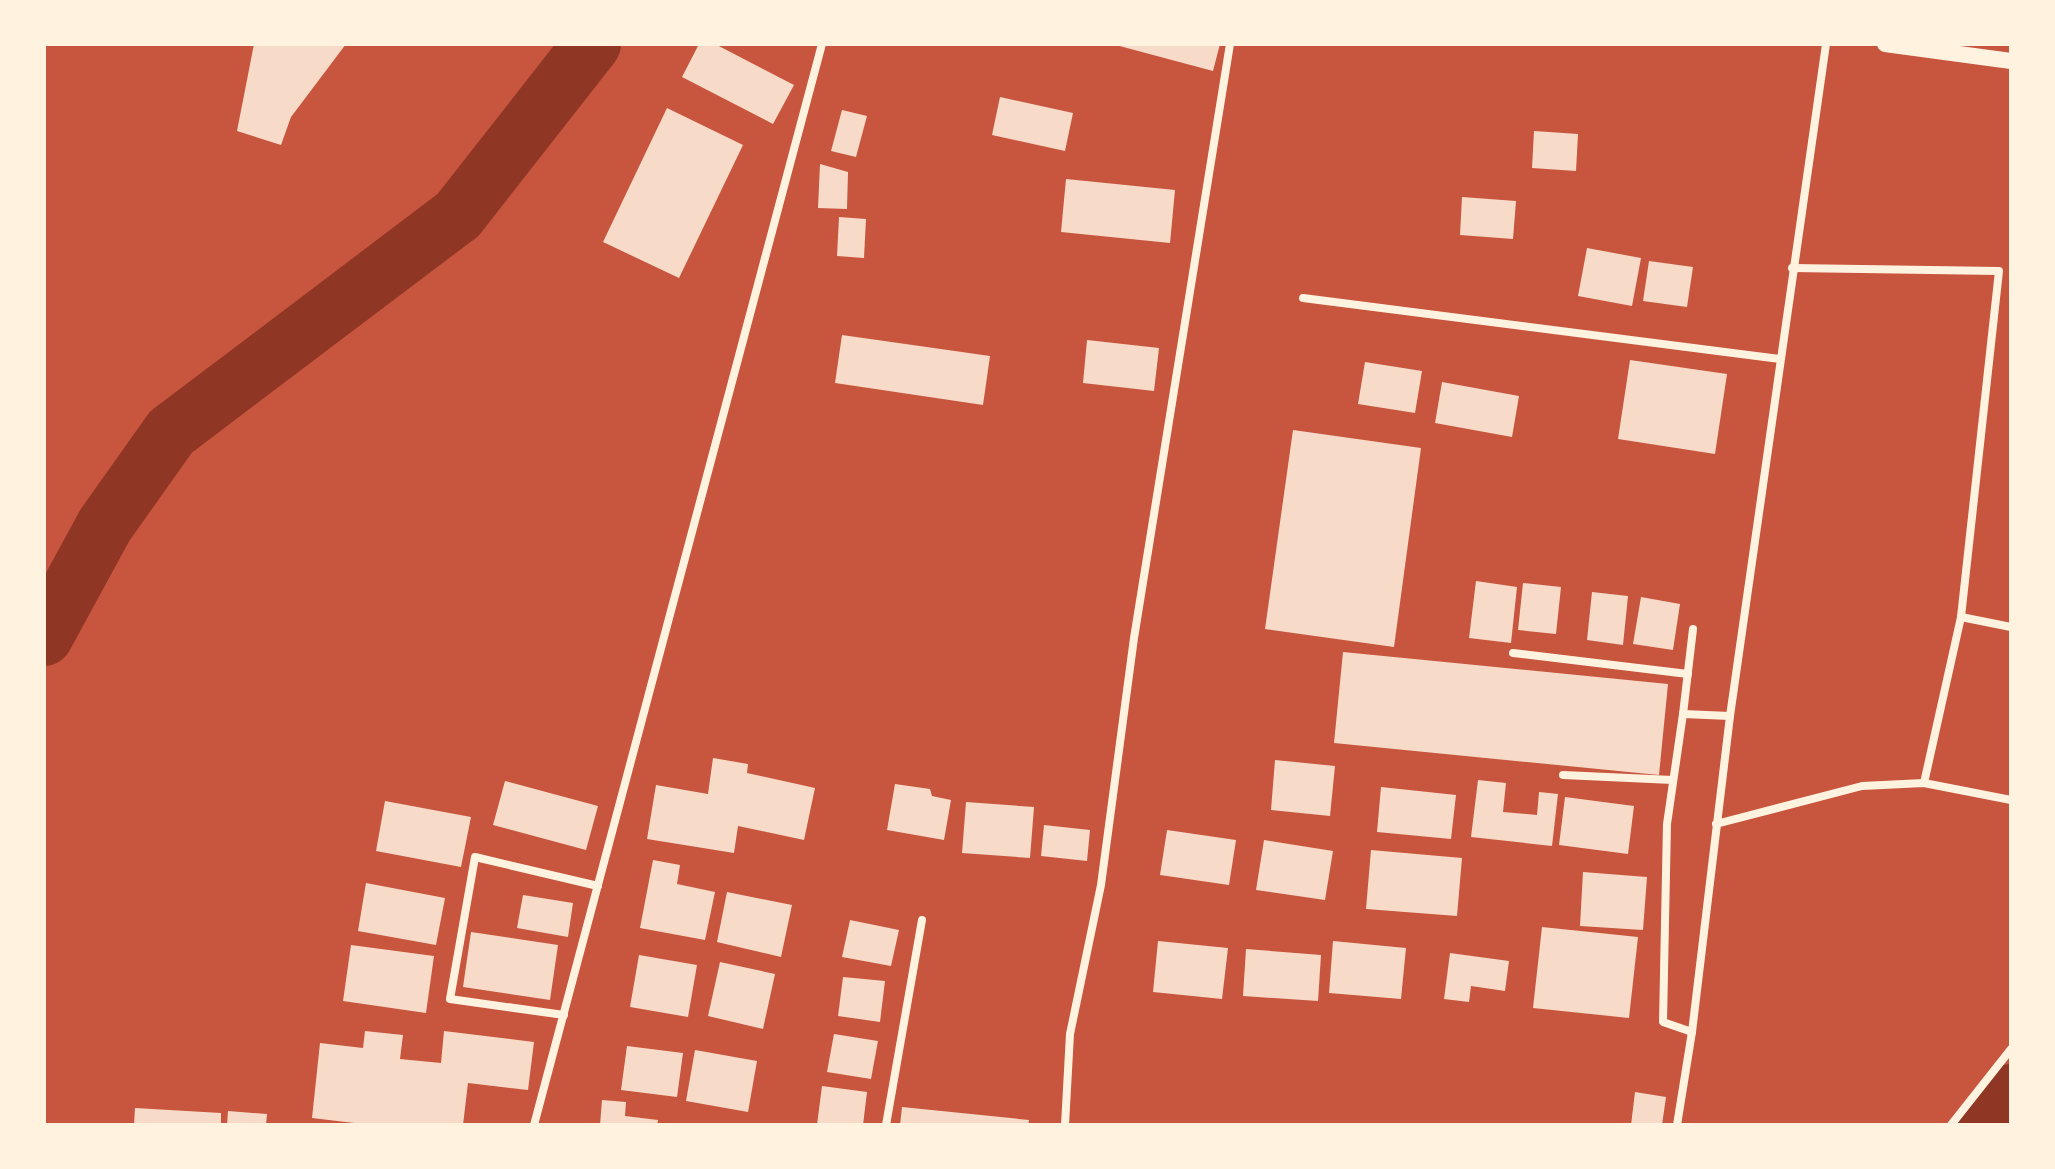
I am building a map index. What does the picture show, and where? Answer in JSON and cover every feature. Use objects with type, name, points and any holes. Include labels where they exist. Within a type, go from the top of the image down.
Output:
[{"type":"main road","points":[[1885,44],[1954,48],[2011,61]]},
{"type":"street","points":[[534,1125],[822,44]]},
{"type":"street","points":[[1065,1125],[1070,1034],[1101,885],[1134,638],[1230,44]]},
{"type":"street","points":[[1677,1125],[1692,1032],[1730,716],[1826,44]]},
{"type":"street","points":[[1792,268],[1999,271],[1961,617],[1924,783]]},
{"type":"street","points":[[1303,298],[1780,359]]},
{"type":"street","points":[[1961,617],[2011,627]]},
{"type":"street","points":[[1692,1032],[1663,1022],[1667,824],[1693,629]]},
{"type":"street","points":[[1513,653],[1688,674]]},
{"type":"street","points":[[1683,714],[1730,716]]},
{"type":"street","points":[[1563,775],[1673,780]]},
{"type":"street","points":[[1716,824],[1862,786],[1924,783],[2011,800]]},
{"type":"street","points":[[564,1015],[450,999],[475,857],[598,886]]},
{"type":"street","points":[[886,1125],[922,920]]},
{"type":"street","points":[[1951,1125],[2011,1049]]},
{"type":"building","points":[[254,44],[346,44],[291,117],[281,145],[237,131]]},
{"type":"building","points":[[699,44],[715,44],[794,85],[773,124],[682,77]]},
{"type":"building","points":[[1112,44],[1220,44],[1213,71]]},
{"type":"building","points":[[1000,97],[1073,113],[1065,151],[992,135]]},
{"type":"building","points":[[667,108],[743,145],[679,278],[603,242]]},
{"type":"building","points":[[842,110],[867,116],[856,157],[831,151]]},
{"type":"building","points":[[1534,131],[1578,134],[1576,171],[1532,168]]},
{"type":"building","points":[[820,164],[848,172],[847,209],[818,208]]},
{"type":"building","points":[[1066,179],[1175,190],[1170,243],[1061,232]]},
{"type":"building","points":[[1462,197],[1516,201],[1513,239],[1460,235]]},
{"type":"building","points":[[839,217],[866,219],[864,258],[837,256]]},
{"type":"building","points":[[1587,248],[1641,258],[1632,306],[1578,296]]},
{"type":"building","points":[[1649,261],[1693,267],[1687,307],[1643,301]]},
{"type":"building","points":[[842,335],[990,356],[983,405],[835,383]]},
{"type":"building","points":[[1087,340],[1159,348],[1154,391],[1083,383]]},
{"type":"building","points":[[1630,360],[1727,374],[1715,454],[1618,439]]},
{"type":"building","points":[[1365,362],[1422,371],[1415,413],[1358,404]]},
{"type":"building","points":[[1442,382],[1519,396],[1512,437],[1435,423]]},
{"type":"building","points":[[1293,430],[1421,448],[1394,647],[1265,629]]},
{"type":"building","points":[[1476,581],[1517,587],[1511,643],[1469,638]]},
{"type":"building","points":[[1523,583],[1561,587],[1556,634],[1518,630]]},
{"type":"building","points":[[1592,592],[1628,596],[1623,645],[1587,640]]},
{"type":"building","points":[[1641,597],[1680,604],[1673,650],[1633,644]]},
{"type":"building","points":[[1343,652],[1668,684],[1659,775],[1334,743]]},
{"type":"building","points":[[713,758],[748,764],[747,773],[815,788],[804,840],[738,826],[734,853],[647,839],[656,785],[708,794]]},
{"type":"building","points":[[1275,760],[1335,766],[1330,816],[1271,810]]},
{"type":"building","points":[[1478,780],[1506,783],[1503,812],[1537,815],[1539,792],[1558,794],[1552,846],[1471,837]]},
{"type":"building","points":[[505,781],[598,806],[586,850],[493,825]]},
{"type":"building","points":[[895,784],[930,789],[932,796],[951,800],[944,840],[887,830]]},
{"type":"building","points":[[1381,787],[1456,795],[1451,839],[1377,832]]},
{"type":"building","points":[[1565,797],[1634,806],[1628,854],[1559,845]]},
{"type":"building","points":[[385,801],[471,817],[461,867],[376,851]]},
{"type":"building","points":[[966,802],[1034,807],[1030,858],[962,853]]},
{"type":"building","points":[[1044,825],[1090,830],[1087,861],[1041,856]]},
{"type":"building","points":[[1167,830],[1236,840],[1229,885],[1160,875]]},
{"type":"building","points":[[1264,840],[1333,851],[1325,900],[1256,890]]},
{"type":"building","points":[[1371,850],[1462,858],[1457,916],[1366,909]]},
{"type":"building","points":[[653,860],[680,865],[677,884],[715,892],[705,940],[640,928]]},
{"type":"building","points":[[1583,872],[1647,877],[1643,930],[1580,926]]},
{"type":"building","points":[[366,883],[445,898],[436,945],[358,931]]},
{"type":"building","points":[[727,892],[792,905],[781,957],[717,942]]},
{"type":"building","points":[[523,895],[573,903],[568,937],[517,928]]},
{"type":"building","points":[[850,920],[899,930],[891,966],[842,957]]},
{"type":"building","points":[[1542,927],[1638,937],[1629,1018],[1533,1008]]},
{"type":"building","points":[[471,932],[558,945],[550,1000],[463,987]]},
{"type":"building","points":[[1158,941],[1228,948],[1222,999],[1153,992]]},
{"type":"building","points":[[1333,941],[1406,948],[1401,999],[1329,993]]},
{"type":"building","points":[[351,945],[434,956],[426,1013],[343,1001]]},
{"type":"building","points":[[1246,949],[1321,955],[1318,1001],[1243,996]]},
{"type":"building","points":[[1450,953],[1509,961],[1505,991],[1471,986],[1469,1002],[1444,999]]},
{"type":"building","points":[[639,955],[697,965],[688,1017],[630,1007]]},
{"type":"building","points":[[720,962],[775,974],[763,1029],[708,1016]]},
{"type":"building","points":[[843,977],[885,981],[880,1022],[838,1016]]},
{"type":"building","points":[[365,1031],[403,1035],[400,1059],[441,1063],[444,1031],[534,1042],[528,1090],[468,1083],[463,1125],[371,1125],[312,1118],[320,1043],[363,1048]]},
{"type":"building","points":[[834,1034],[878,1041],[871,1079],[827,1072]]},
{"type":"building","points":[[627,1046],[683,1053],[677,1097],[621,1090]]},
{"type":"building","points":[[695,1050],[757,1061],[748,1112],[686,1101]]},
{"type":"building","points":[[822,1086],[867,1092],[863,1125],[817,1125]]},
{"type":"building","points":[[1635,1092],[1666,1097],[1662,1125],[1631,1125]]},
{"type":"building","points":[[602,1100],[626,1102],[625,1116],[658,1120],[657,1125],[600,1125]]},
{"type":"building","points":[[902,1107],[1029,1120],[1028,1125],[900,1125]]},
{"type":"building","points":[[135,1108],[221,1113],[221,1125],[134,1125]]},
{"type":"building","points":[[228,1111],[267,1114],[266,1125],[227,1125]]},
{"type":"waterway","points":[[44,637],[105,525],[171,432],[458,215],[592,44]]},
{"type":"waterway","points":[[1983,1125],[2011,1093]]}]
